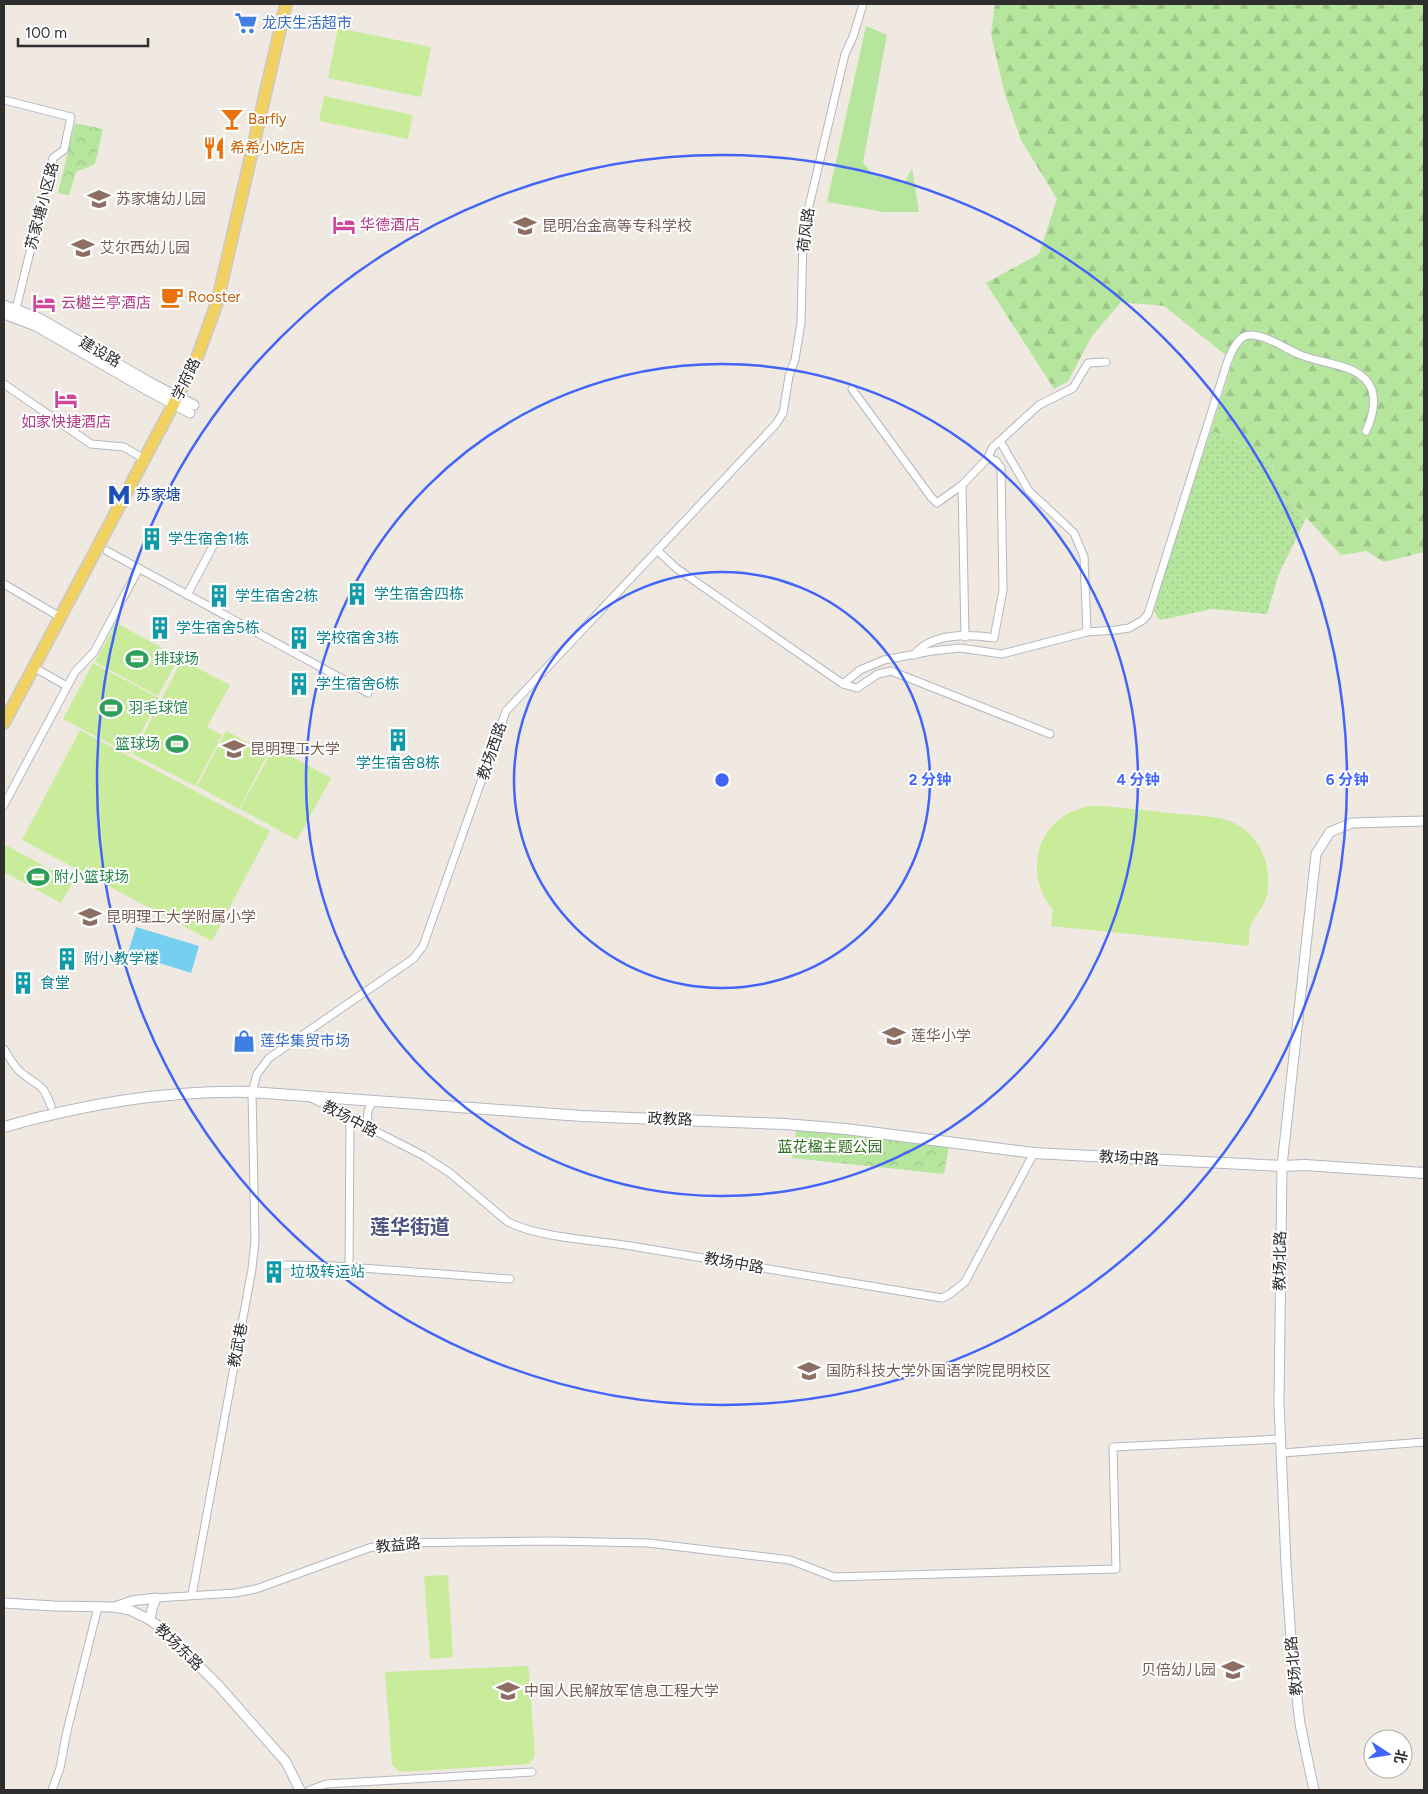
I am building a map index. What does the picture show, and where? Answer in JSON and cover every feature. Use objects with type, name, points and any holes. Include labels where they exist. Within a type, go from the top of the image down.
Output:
[{"type":"main road","name":"学府路","points":[[4,722],[176,400],[205,339],[217,303],[285,4]]},
{"type":"main road","name":"教场中路","points":[[4,1127],[52,1113],[105,1103],[213,1091],[305,1095]]},
{"type":"main road","name":"政教路","points":[[305,1095],[582,1116],[784,1124],[846,1129],[1034,1153]]},
{"type":"main road","name":"教场中路","points":[[1034,1153],[1282,1166],[1305,1165],[1424,1173]]},
{"type":"street","name":"荷风路","points":[[776,424],[783,413],[801,323],[803,236],[806,219],[845,54],[853,37],[863,4]]},
{"type":"street","name":"苏家塘小区路","points":[[4,100],[71,117],[64,150],[52,158],[16,309]]},
{"type":"street","name":"建设路","points":[[4,305],[39,318],[176,400]]},
{"type":"street","name":"建设路","points":[[4,314],[36,326],[192,409]]},
{"type":"street","points":[[843,684],[860,670],[884,660],[932,650],[960,648],[1002,654],[1086,632],[1129,628],[1143,620],[1148,614],[1227,363],[1234,347],[1243,337],[1256,334],[1304,357],[1352,370],[1363,375],[1373,395],[1374,408],[1366,431]]},
{"type":"street","points":[[852,389],[937,503],[962,485],[988,458],[992,448],[1039,405],[1073,388],[1088,363],[1106,362]]},
{"type":"street","points":[[4,384],[91,444],[124,447],[144,460]]},
{"type":"street","name":"教场西路","points":[[252,1092],[257,1074],[269,1058],[413,960],[419,953],[506,711],[776,424]]},
{"type":"street","points":[[1000,441],[1029,491],[1074,533],[1084,556],[1086,632]]},
{"type":"street","points":[[913,655],[920,647],[936,640],[950,637],[994,638],[1003,590],[1001,468],[996,461],[988,458]]},
{"type":"street","points":[[962,485],[965,637]]},
{"type":"street","points":[[187,595],[214,544]]},
{"type":"street","points":[[107,550],[368,693]]},
{"type":"street","points":[[657,550],[676,568],[843,684],[857,688],[878,674],[891,670],[1050,734]]},
{"type":"street","points":[[4,805],[74,672],[94,652],[139,568]]},
{"type":"street","points":[[4,584],[60,617]]},
{"type":"street","points":[[33,668],[67,686]]},
{"type":"street","name":"教场北路","points":[[1314,1790],[1300,1724],[1292,1654],[1279,1394],[1282,1166],[1316,854],[1330,832],[1352,822],[1424,821]]},
{"type":"street","points":[[4,1049],[21,1074],[40,1085],[46,1092],[51,1106]]},
{"type":"street","name":"教武巷","points":[[192,1596],[252,1269],[255,1241],[252,1092]]},
{"type":"street","name":"教场中路","points":[[305,1095],[424,1156],[450,1173],[508,1222],[534,1232],[625,1245],[942,1298],[965,1282],[1034,1153]]},
{"type":"street","points":[[373,1131],[368,1124],[366,1114],[374,1100]]},
{"type":"street","points":[[349,1267],[350,1119]]},
{"type":"street","points":[[285,1264],[510,1279]]},
{"type":"street","name":"教益路","points":[[156,1598],[234,1593],[256,1589],[369,1548],[392,1543],[551,1541],[648,1544],[790,1560],[834,1577],[1116,1569],[1113,1447],[1281,1440]]},
{"type":"street","points":[[1282,1453],[1424,1442]]},
{"type":"street","points":[[114,1607],[132,1601],[156,1598],[150,1620]]},
{"type":"street","name":"教场东路","points":[[4,1603],[114,1607],[130,1610],[150,1620],[162,1629],[219,1686],[286,1762],[300,1790]]},
{"type":"street","points":[[52,1790],[60,1768],[67,1731],[98,1607]]},
{"type":"street","points":[[310,1790],[326,1784],[532,1772]]},
{"type":"green space","points":[[995,4],[1424,4],[1424,552],[1384,562],[1366,551],[1341,555],[1273,482],[1272,458],[1211,430],[1233,361],[1164,306],[1121,302],[1092,336],[1068,381],[1054,389],[986,283],[1039,254],[1057,199],[1021,140],[1004,91],[991,34]]},
{"type":"green space","points":[[866,26],[887,35],[863,162],[873,175],[904,184],[912,168],[919,212],[884,212],[827,202]]},
{"type":"green space","points":[[338,28],[431,47],[421,97],[328,78]]},
{"type":"green space","points":[[324,96],[413,115],[408,139],[319,121]]},
{"type":"green space","points":[[75,123],[103,129],[95,164],[76,172],[69,195],[58,193]]},
{"type":"green space","points":[[1211,430],[1272,458],[1273,482],[1306,518],[1278,576],[1267,614],[1212,609],[1160,620],[1154,611],[1166,566]]},
{"type":"green space","name":"排球场","points":[[116,623],[179,657],[158,696],[95,662]]},
{"type":"green space","name":"篮球场","points":[[182,660],[230,685],[207,727],[222,735],[195,786],[133,754]]},
{"type":"green space","name":"羽毛球馆","points":[[93,663],[159,698],[130,754],[63,719]]},
{"type":"green space","points":[[80,730],[270,831],[212,941],[22,840]]},
{"type":"green space","points":[[226,731],[268,753],[239,809],[197,786]]},
{"type":"green space","points":[[274,747],[331,778],[297,840],[240,809]]},
{"type":"green space","points":[[1089,806],[1223,819],[1243,828],[1251,835],[1263,853],[1268,875],[1268,886],[1263,906],[1251,925],[1249,946],[1051,926],[1053,910],[1045,899],[1037,873],[1037,860],[1040,848],[1045,836],[1053,825],[1067,814]]},
{"type":"green space","name":"附小篮球场","points":[[4,844],[73,882],[61,903],[4,872]]},
{"type":"green space","name":"蓝花楹主题公园","points":[[796,1131],[829,1131],[949,1146],[944,1174],[792,1158]]},
{"type":"green space","points":[[448,1575],[453,1657],[430,1659],[424,1576]]},
{"type":"green space","points":[[527,1666],[529,1671],[535,1756],[529,1764],[400,1772],[392,1765],[385,1672]]},
{"type":"water","points":[[136,927],[199,946],[191,973],[128,953]]},
{"type":"place","name":"龙庆生活超市","points":[[246,23]]},
{"type":"place","name":"Barfly","points":[[232,119]]},
{"type":"place","name":"希希小吃店","points":[[214,148]]},
{"type":"place","name":"苏家塘幼儿园","points":[[99,199]]},
{"type":"place","name":"华德酒店","points":[[344,225]]},
{"type":"place","name":"昆明冶金高等专科学校","points":[[525,226]]},
{"type":"place","name":"艾尔西幼儿园","points":[[83,248]]},
{"type":"place","name":"Rooster","points":[[172,297]]},
{"type":"place","name":"云樾兰亭酒店","points":[[44,303]]},
{"type":"place","name":"如家快捷酒店","points":[[66,399]]},
{"type":"place","name":"苏家塘","points":[[119,495]]},
{"type":"place","name":"学生宿舍1栋","points":[[152,539]]},
{"type":"place","name":"学生宿舍四栋","points":[[357,594]]},
{"type":"place","name":"学生宿舍2栋","points":[[219,596]]},
{"type":"place","name":"学生宿舍5栋","points":[[160,628]]},
{"type":"place","name":"学校宿舍3栋","points":[[299,638]]},
{"type":"place","name":"排球场","points":[[137,659]]},
{"type":"place","name":"学生宿舍6栋","points":[[299,684]]},
{"type":"place","name":"羽毛球馆","points":[[111,708]]},
{"type":"place","name":"学生宿舍8栋","points":[[398,740]]},
{"type":"place","name":"篮球场","points":[[177,744]]},
{"type":"place","name":"昆明理工大学","points":[[234,749]]},
{"type":"place","name":"附小篮球场","points":[[38,877]]},
{"type":"place","name":"昆明理工大学附属小学","points":[[90,917]]},
{"type":"place","name":"附小教学楼","points":[[67,959]]},
{"type":"place","name":"食堂","points":[[23,983]]},
{"type":"place","name":"莲华小学","points":[[894,1036]]},
{"type":"place","name":"莲华集贸市场","points":[[244,1041]]},
{"type":"place","name":"垃圾转运站","points":[[274,1272]]},
{"type":"place","name":"国防科技大学外国语学院昆明校区","points":[[809,1371]]},
{"type":"place","name":"贝倍幼儿园","points":[[1233,1670]]},
{"type":"place","name":"中国人民解放军信息工程大学","points":[[508,1691]]},
{"type":"district","name":"莲华街道","points":[[410,1227]]}]
